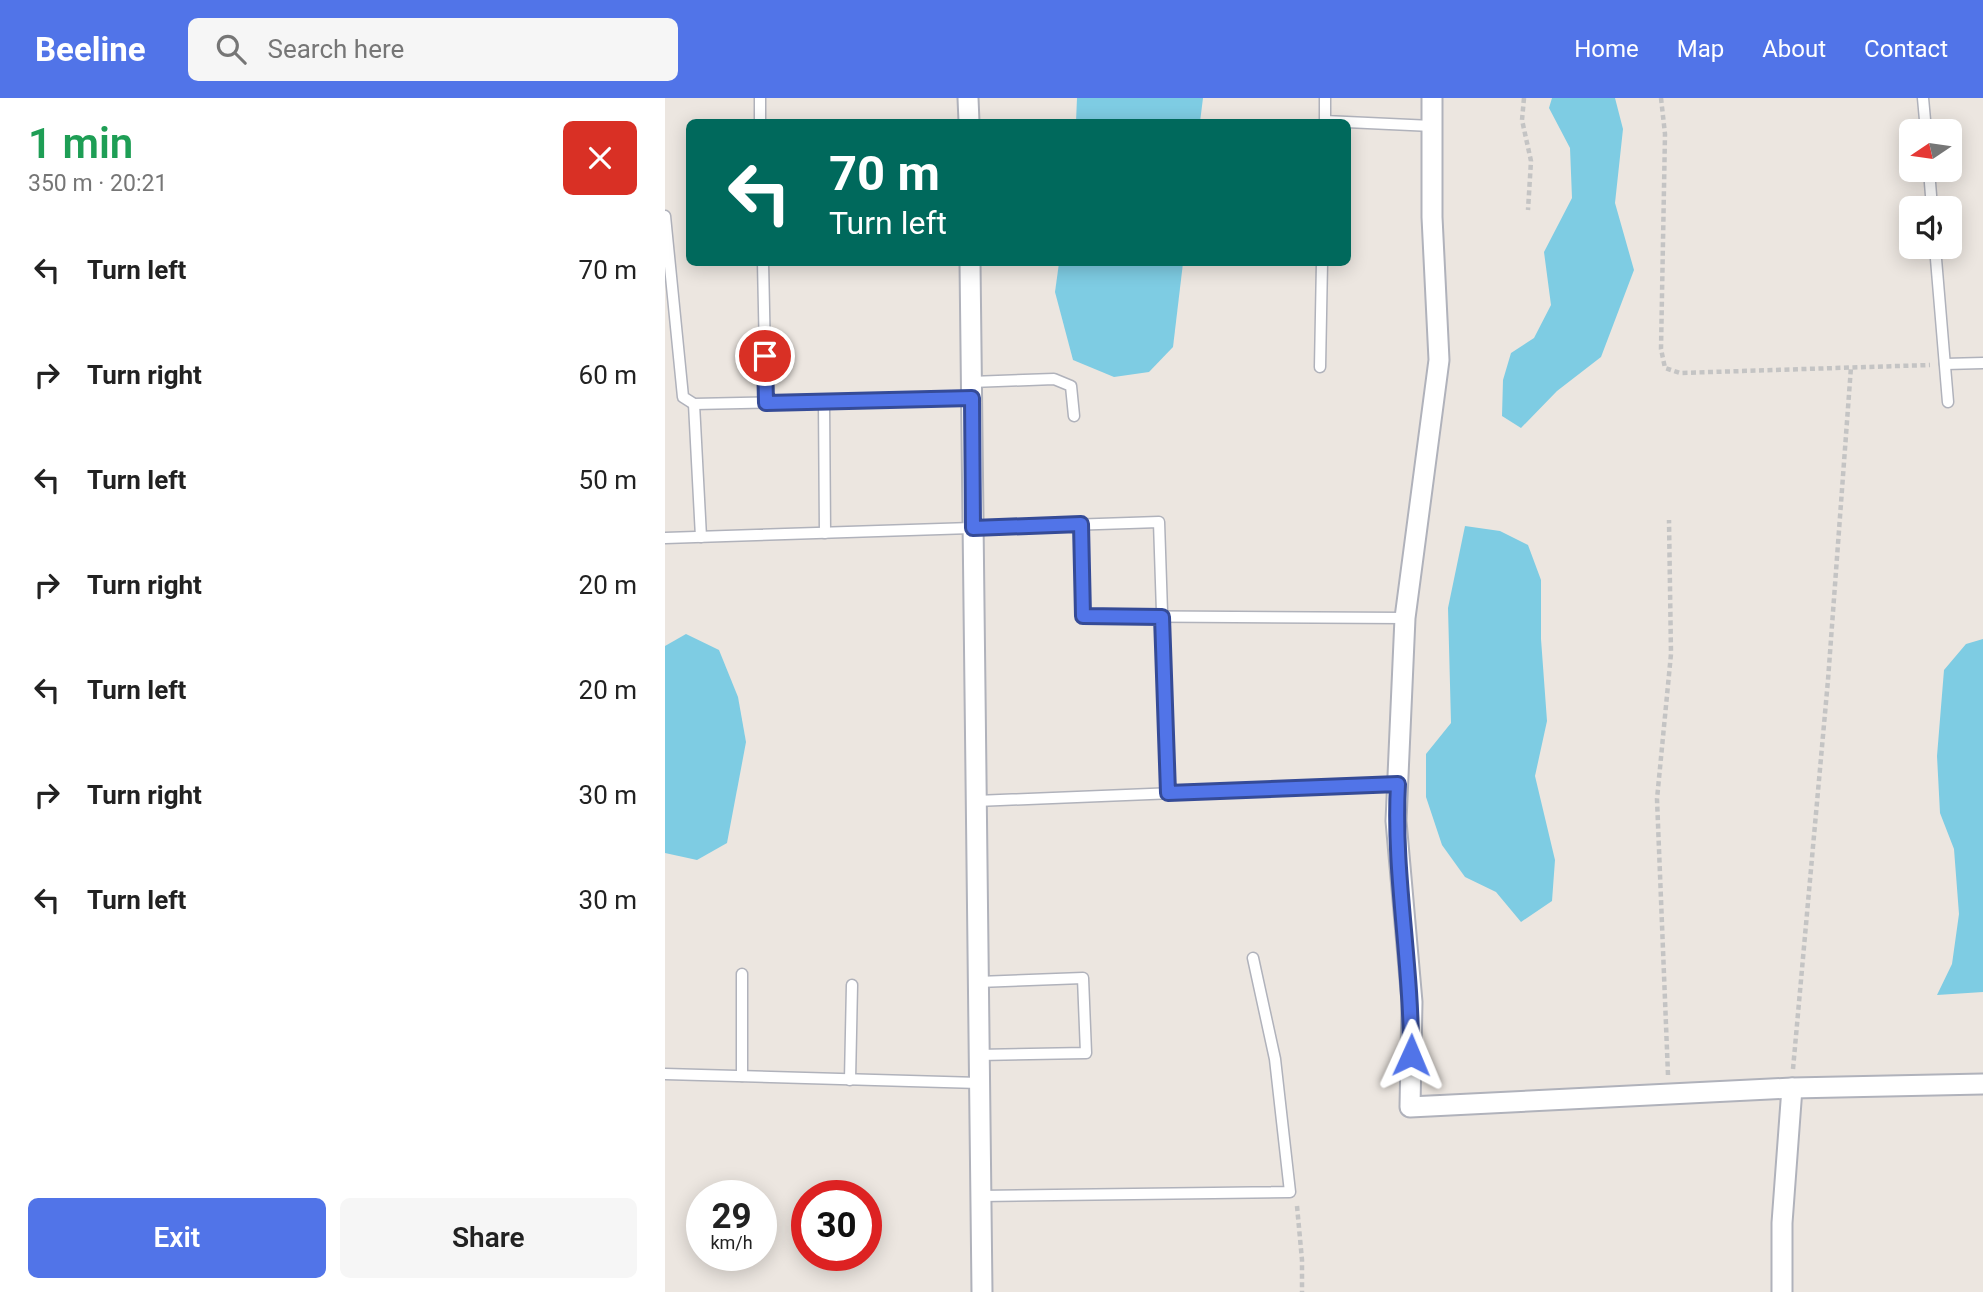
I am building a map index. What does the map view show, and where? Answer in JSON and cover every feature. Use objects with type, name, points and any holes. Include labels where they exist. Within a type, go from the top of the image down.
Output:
[{"type":"street","points":[[968,98],[969,119]]},
{"type":"street","points":[[1432,98],[1432,217],[1439,360],[1405,618],[1396,821],[1412,1002],[1410,1107],[1792,1088],[1983,1084]]},
{"type":"street","points":[[970,266],[982,1292]]},
{"type":"street","points":[[1782,1292],[1782,1223],[1792,1088]]},
{"type":"lane","points":[[760,98],[760,119]]},
{"type":"lane","points":[[1325,98],[1325,119]]},
{"type":"lane","points":[[1923,98],[1925,119]]},
{"type":"lane","points":[[1351,123],[1432,126]]},
{"type":"lane","points":[[665,216],[683,397],[694,404],[824,401],[972,390],[1053,379],[1071,386],[1074,416]]},
{"type":"lane","points":[[1936,259],[1948,402]]},
{"type":"lane","points":[[763,266],[766,403]]},
{"type":"lane","points":[[1320,368],[1322,266]]},
{"type":"lane","points":[[1945,364],[1983,363]]},
{"type":"lane","points":[[824,401],[825,533]]},
{"type":"lane","points":[[694,404],[701,537]]},
{"type":"lane","points":[[665,538],[1159,522],[1168,793]]},
{"type":"lane","points":[[1081,524],[1083,616],[1405,618]]},
{"type":"lane","points":[[976,801],[1398,784]]},
{"type":"lane","points":[[980,1196],[1290,1192],[1275,1059],[1253,958]]},
{"type":"lane","points":[[742,974],[742,1076]]},
{"type":"lane","points":[[978,982],[1083,978],[1086,1053],[978,1055]]},
{"type":"lane","points":[[850,1080],[852,985]]},
{"type":"lane","points":[[665,1074],[979,1083]]},
{"type":"path","points":[[1524,98],[1523,120],[1531,160],[1528,210]]},
{"type":"path","points":[[1661,98],[1665,134],[1661,349],[1665,368],[1680,373],[1945,364]]},
{"type":"path","points":[[1792,1088],[1828,680],[1851,367]]},
{"type":"path","points":[[1669,520],[1671,654],[1657,799],[1669,1094]]},
{"type":"path","points":[[1290,1192],[1298,1209],[1302,1292]]},
{"type":"water","points":[[1077,98],[1203,98],[1200,119],[1076,119]]},
{"type":"water","points":[[1552,98],[1615,98],[1623,129],[1615,203],[1634,270],[1601,357],[1557,391],[1521,428],[1502,416],[1503,380],[1511,353],[1534,338],[1551,305],[1544,252],[1572,198],[1570,148],[1549,108]]},
{"type":"water","points":[[1059,266],[1183,266],[1173,347],[1149,372],[1114,377],[1073,360],[1055,292]]},
{"type":"water","points":[[1465,526],[1500,531],[1528,545],[1541,580],[1541,639],[1547,721],[1535,776],[1555,860],[1552,901],[1521,922],[1496,892],[1465,877],[1442,845],[1426,797],[1426,754],[1451,723],[1448,608]]},
{"type":"water","points":[[686,634],[719,650],[738,697],[746,742],[727,843],[697,860],[665,853],[665,646]]},
{"type":"water","points":[[1983,639],[1983,992],[1937,995],[1952,964],[1959,914],[1954,849],[1940,813],[1937,756],[1944,670],[1966,644]]},
{"type":"route","points":[[765,356],[766,403],[972,398],[973,528],[1081,524],[1083,616],[1162,617],[1168,793],[1398,784],[1396,821],[1412,1002],[1411,1055]]}]
